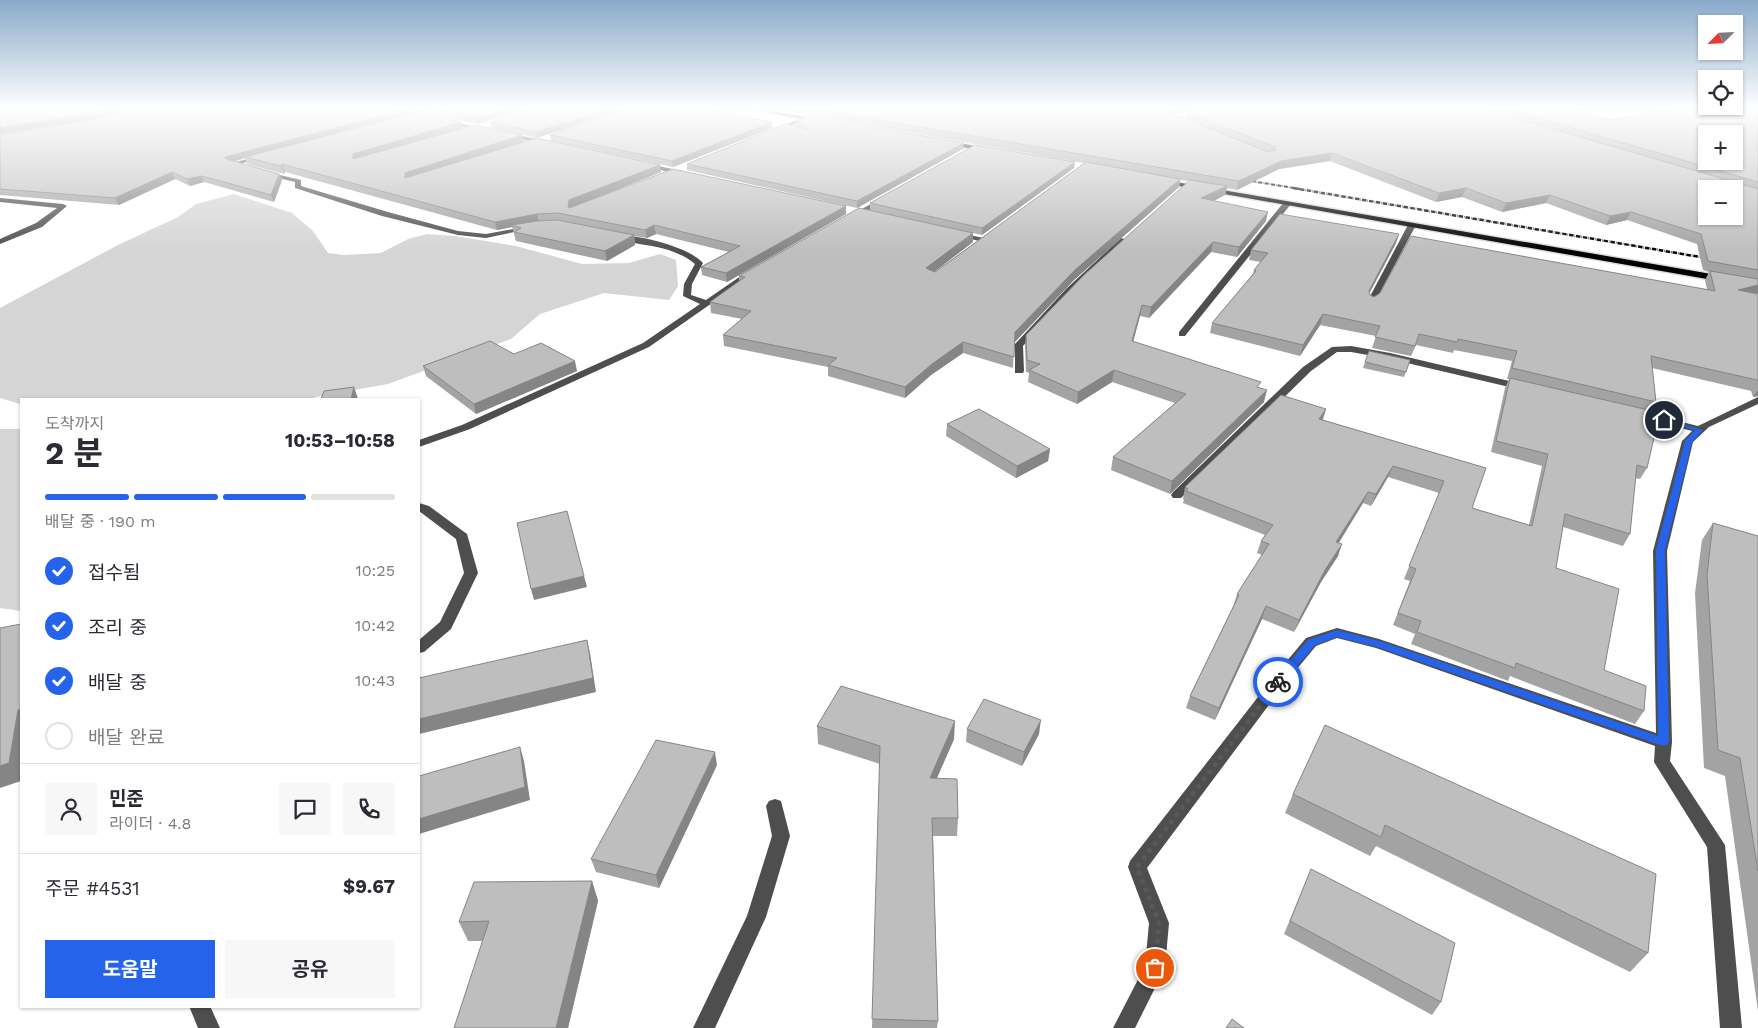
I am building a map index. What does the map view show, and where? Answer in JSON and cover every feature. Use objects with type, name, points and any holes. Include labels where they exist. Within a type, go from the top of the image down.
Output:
[{"type":"main road","points":[[1158,181],[1758,285]]},
{"type":"street","points":[[267,156],[232,164],[299,181],[297,187],[385,214],[458,233],[486,236],[539,226]]},
{"type":"street","points":[[638,163],[694,175]]},
{"type":"street","points":[[656,178],[684,168]]},
{"type":"street","points":[[1179,192],[1186,186]]},
{"type":"street","points":[[843,222],[894,192]]},
{"type":"street","points":[[0,200],[64,206],[39,225],[0,242]]},
{"type":"street","points":[[1182,334],[1287,204]]},
{"type":"street","points":[[850,210],[869,214]]},
{"type":"street","points":[[1371,302],[1412,226]]},
{"type":"street","points":[[946,232],[984,240]]},
{"type":"street","points":[[976,246],[991,234]]},
{"type":"street","points":[[1019,371],[1018,346],[1053,306],[1129,235]]},
{"type":"street","points":[[613,236],[677,249],[691,255],[699,263],[688,284],[687,296],[706,303]]},
{"type":"street","points":[[420,444],[466,427],[646,345],[760,268]]},
{"type":"street","points":[[1177,495],[1307,369],[1335,349],[1390,356],[1532,389]]},
{"type":"street","points":[[1731,1028],[1716,845],[1662,762],[1664,742],[1660,550],[1688,441],[1705,425],[1758,400]]},
{"type":"street","points":[[1627,411],[1700,430]]},
{"type":"street","points":[[420,507],[425,508],[462,537],[471,573],[446,625],[420,647]]},
{"type":"street","points":[[1124,1028],[1155,968],[1159,923],[1137,867],[1281,678],[1311,642],[1337,633],[1379,644],[1664,742]]},
{"type":"street","points":[[704,1028],[756,917],[781,836],[775,806]]},
{"type":"street","points":[[200,1008],[209,1028]]},
{"type":"shaded area","points":[[234,194],[292,213],[313,231],[328,253],[344,255],[381,253],[408,239],[427,234],[455,236],[516,246],[582,264],[629,263],[660,254],[676,260],[678,286],[669,300],[604,293],[540,314],[511,339],[388,384],[314,398],[20,398],[20,404],[0,398],[0,308],[118,245],[178,217],[196,204]]},
{"type":"shaded area","points":[[0,429],[20,429],[20,611],[0,608]]},
{"type":"building","points":[[0,156],[229,156],[225,157],[226,159],[279,174],[271,195],[202,176],[187,179],[172,172],[115,198],[0,189]]},
{"type":"building","points":[[353,156],[353,159],[364,156],[457,156],[405,173],[405,178],[478,156],[619,156],[660,165],[569,200],[569,208],[673,169],[846,206],[726,273],[701,267],[740,246],[654,225],[645,230],[558,213],[537,214],[495,222],[282,164],[281,166],[245,157]]},
{"type":"building","points":[[648,156],[685,156],[672,161]]},
{"type":"building","points":[[707,156],[940,156],[857,201],[687,164]]},
{"type":"building","points":[[955,156],[1040,156],[1075,162],[982,228],[870,203]]},
{"type":"building","points":[[1091,156],[1313,156],[1281,161],[1239,181]]},
{"type":"building","points":[[1340,156],[1645,156],[1727,180],[1698,180],[1698,225],[1743,225],[1743,185],[1758,189],[1758,270],[1708,261],[1701,234],[1631,212],[1610,216],[1550,195],[1506,203],[1466,188],[1439,193]]},
{"type":"building","points":[[1669,156],[1698,156],[1698,165]]},
{"type":"building","points":[[1743,156],[1758,156],[1758,182],[1717,170],[1743,170]]},
{"type":"building","points":[[1086,162],[1180,179],[1075,270],[1015,332],[1014,357],[963,342],[932,364],[905,387],[828,365],[837,358],[723,335],[751,311],[710,302],[745,277],[739,276],[859,208],[973,233],[926,268],[935,272]]},
{"type":"building","points":[[1190,180],[1227,186],[1201,198],[1268,212],[1239,247],[1213,242],[1151,307],[1142,305],[1132,341],[1261,382],[1257,387],[1267,390],[1172,481],[1113,457],[1186,394],[1114,370],[1078,392],[1029,370],[1040,364],[1027,360],[1026,335],[1084,275]]},
{"type":"building","points":[[1280,214],[1399,234],[1369,291],[1370,295],[1374,297],[1380,293],[1411,236],[1715,291],[1710,271],[1758,279],[1758,285],[1738,290],[1758,294],[1758,381],[1651,356],[1656,402],[1512,368],[1517,351],[1458,339],[1457,342],[1419,334],[1415,346],[1375,337],[1380,326],[1323,314],[1303,345],[1212,323],[1256,271],[1254,270],[1268,253],[1251,250]]},
{"type":"building","points":[[557,220],[634,235],[605,251],[514,232],[521,228],[512,225]]},
{"type":"building","points":[[490,341],[514,354],[541,343],[575,361],[474,404],[423,366]]},
{"type":"building","points":[[1369,351],[1410,360],[1406,372],[1365,362]]},
{"type":"building","points":[[1510,378],[1657,412],[1658,421],[1647,468],[1637,465],[1630,534],[1565,514],[1556,568],[1619,589],[1604,670],[1646,686],[1644,711],[1516,663],[1515,668],[1417,632],[1421,621],[1398,613],[1416,569],[1409,566],[1444,481],[1393,466],[1376,494],[1368,492],[1336,542],[1342,544],[1325,570],[1299,620],[1266,606],[1219,708],[1190,696],[1239,595],[1237,594],[1269,544],[1261,541],[1273,525],[1186,491],[1188,489],[1185,487],[1281,395],[1326,409],[1319,419],[1486,468],[1472,508],[1532,526],[1548,454],[1496,441]]},
{"type":"building","points":[[354,387],[351,398],[321,398],[324,391]]},
{"type":"building","points":[[979,409],[1050,449],[1017,466],[947,424]]},
{"type":"building","points":[[567,511],[584,576],[531,589],[517,523]]},
{"type":"building","points":[[1713,523],[1758,536],[1758,871],[1740,758],[1718,750],[1707,575]]},
{"type":"building","points":[[20,624],[20,709],[18,710],[9,763],[0,766],[0,628]]},
{"type":"building","points":[[587,640],[593,678],[420,719],[420,678]]},
{"type":"building","points":[[841,686],[955,721],[930,778],[957,779],[958,818],[932,818],[938,1021],[872,1019],[880,746],[817,726]]},
{"type":"building","points":[[984,699],[1041,720],[1024,752],[967,729]]},
{"type":"building","points":[[1325,725],[1656,874],[1648,953],[1385,825],[1381,837],[1293,794]]},
{"type":"building","points":[[656,740],[715,752],[656,875],[591,859]]},
{"type":"building","points":[[520,747],[525,787],[420,819],[420,776]]},
{"type":"building","points":[[1311,869],[1455,943],[1441,1002],[1290,921]]},
{"type":"building","points":[[592,881],[556,1028],[454,1028],[489,921],[459,922],[474,882]]},
{"type":"building","points":[[1232,1019],[1244,1028],[1226,1028]]},
{"type":"railway","points":[[1239,179],[1300,189]]},
{"type":"railway","points":[[1293,188],[1712,259]]},
{"type":"way so far","points":[[1155,968],[1159,923],[1137,867],[1278,682]]},
{"type":"route","points":[[1278,682],[1311,642],[1337,633],[1379,644],[1664,742],[1660,550],[1688,441],[1700,430],[1664,420]]}]
